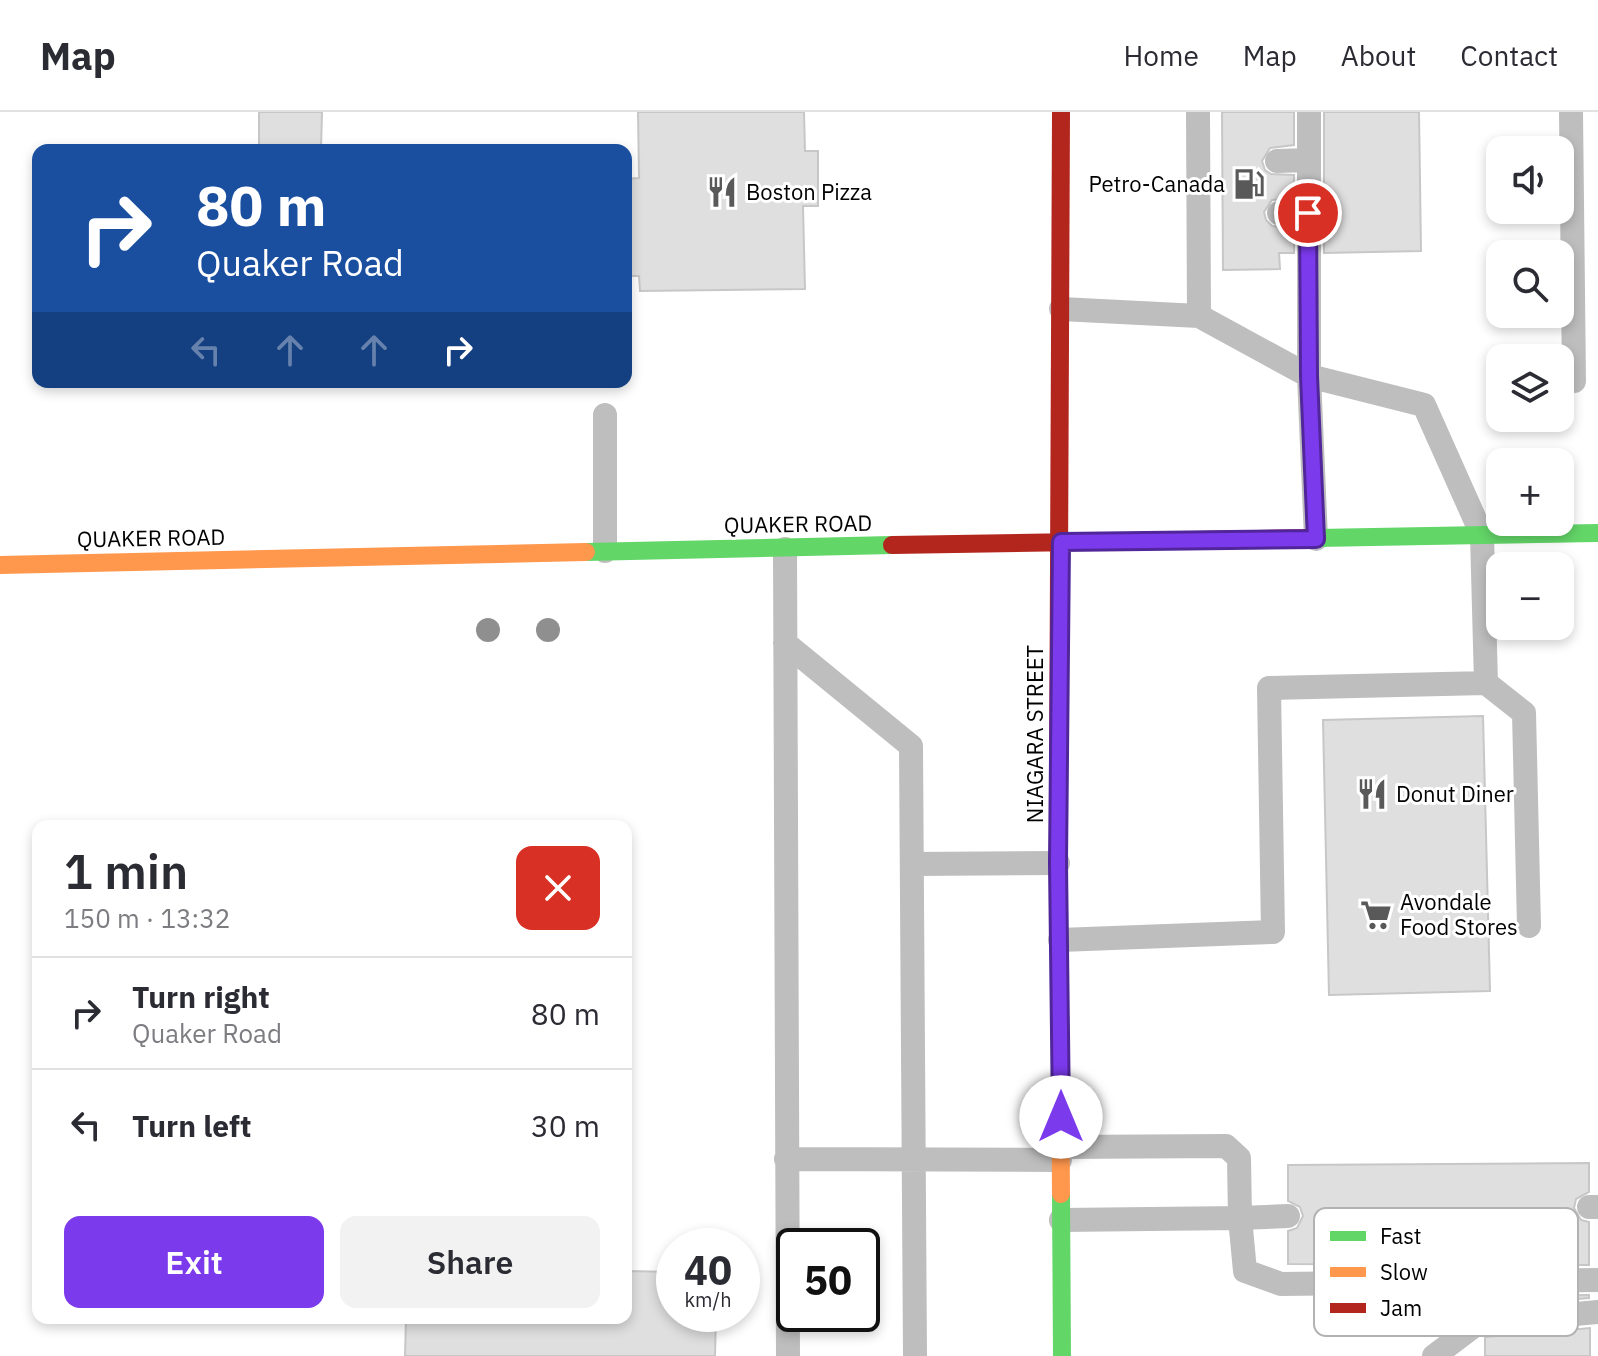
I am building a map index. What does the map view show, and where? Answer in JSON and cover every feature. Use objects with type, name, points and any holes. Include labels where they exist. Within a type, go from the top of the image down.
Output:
[{"type":"street","name":"NIAGARA STREET","points":[[1061,112],[1058,863],[1062,1356]]},
{"type":"street","name":"QUAKER ROAD","points":[[0,565],[1598,533]]},
{"type":"lane","points":[[1198,112],[1210,162],[1210,214],[1199,316]]},
{"type":"lane","points":[[1309,112],[1309,376],[1316,539]]},
{"type":"lane","points":[[1571,112],[1574,344]]},
{"type":"lane","points":[[1277,161],[1308,160]]},
{"type":"lane","points":[[1279,213],[1308,213]]},
{"type":"lane","points":[[1061,309],[1199,316],[1309,376],[1424,405],[1482,535],[1486,683]]},
{"type":"lane","points":[[605,415],[605,551]]},
{"type":"lane","points":[[785,549],[788,1356]]},
{"type":"lane","points":[[785,643],[911,746],[915,1356]]},
{"type":"lane","points":[[1060,940],[1273,932],[1269,688],[1486,683],[1524,713],[1529,926]]},
{"type":"lane","points":[[912,864],[1058,863]]},
{"type":"lane","points":[[786,1159],[1060,1154],[1226,1146],[1239,1158],[1245,1271],[1281,1284],[1314,1284]]},
{"type":"lane","points":[[1061,1220],[1288,1216]]},
{"type":"lane","points":[[1578,1280],[1598,1280]]},
{"type":"lane","points":[[1578,1314],[1598,1312]]},
{"type":"lane","points":[[1434,1356],[1461,1336]]},
{"type":"building","points":[[259,112],[322,112],[321,144],[259,144]]},
{"type":"building","name":"Boston Pizza","points":[[638,112],[804,112],[805,151],[818,151],[818,206],[803,206],[805,289],[640,291],[639,276],[632,276],[632,179],[639,178]]},
{"type":"building","points":[[1222,112],[1294,112],[1294,145],[1270,148],[1262,161],[1265,170],[1271,174],[1294,175],[1294,198],[1272,200],[1264,212],[1272,226],[1294,228],[1294,253],[1279,253],[1280,269],[1223,270]]},
{"type":"building","points":[[1324,112],[1419,112],[1421,251],[1324,253]]},
{"type":"building","points":[[1483,716],[1490,991],[1329,995],[1323,720]]},
{"type":"building","points":[[1589,1163],[1589,1192],[1576,1199],[1574,1208],[1314,1208],[1314,1264],[1288,1264],[1288,1231],[1297,1228],[1303,1216],[1300,1207],[1288,1201],[1288,1165]]},
{"type":"building","points":[[1578,1215],[1581,1220],[1589,1222],[1589,1265],[1578,1265]]},
{"type":"building","points":[[632,1271],[656,1272],[656,1332],[716,1332],[715,1356],[405,1356],[406,1324],[632,1324]]},
{"type":"building","points":[[1590,1328],[1590,1356],[1485,1356],[1485,1337],[1578,1336],[1578,1329]]},
{"type":"traffic: fast","points":[[1317,538],[1598,533]]},
{"type":"traffic: fast","points":[[586,552],[892,545]]},
{"type":"traffic: fast","points":[[1061,1194],[1062,1356]]},
{"type":"traffic: slow","points":[[0,565],[586,552]]},
{"type":"traffic: slow","points":[[1058,795],[1061,1194]]},
{"type":"traffic: jam","points":[[1058,795],[1061,112]]},
{"type":"traffic: jam","points":[[892,545],[1317,538]]},
{"type":"place","name":"Petro-Canada","points":[[1249,184]]},
{"type":"place","name":"Boston Pizza","points":[[722,192]]},
{"type":"place","name":"Donut Diner","points":[[1372,794]]},
{"type":"place","name":"Avondale Food Stores","points":[[1376,915]]},
{"type":"route","points":[[1061,1117],[1058,863],[1061,542],[1316,539],[1309,376],[1308,213]]}]
